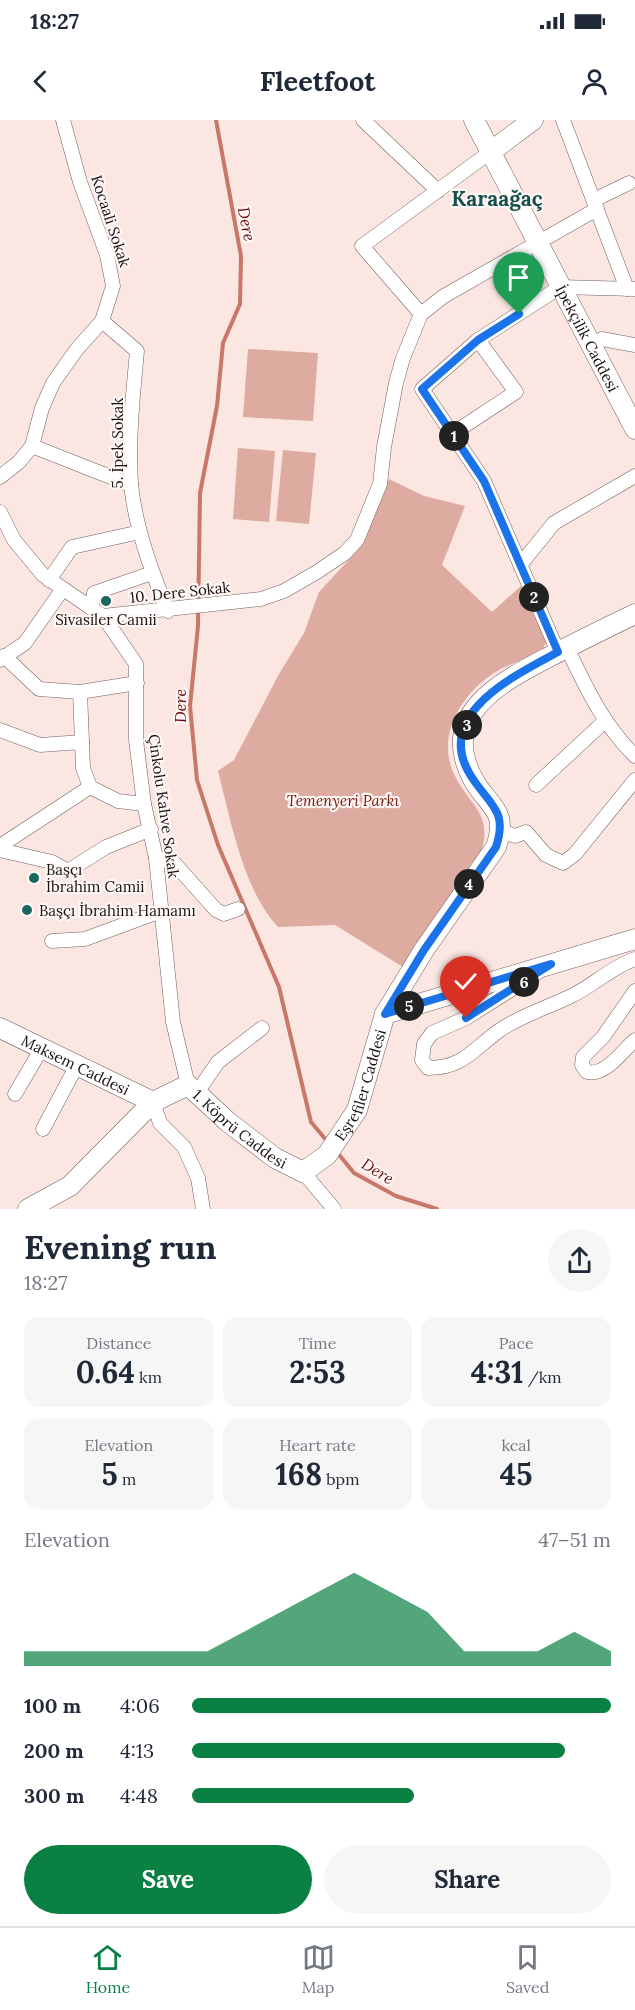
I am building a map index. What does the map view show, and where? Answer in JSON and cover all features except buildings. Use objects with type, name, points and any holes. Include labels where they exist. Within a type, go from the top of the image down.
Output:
[{"type":"main road","name":"İpekçilik Caddesi","points":[[474,120],[489,153],[635,429]]},
{"type":"main road","points":[[489,153],[533,120]]},
{"type":"main road","points":[[501,831],[495,806],[475,782],[465,764],[462,749],[464,731],[471,713],[503,681],[635,614]]},
{"type":"main road","name":"Eşrefiler Caddesi","points":[[327,1155],[357,1110],[385,1014],[424,950],[496,847],[501,831]]},
{"type":"main road","points":[[385,1014],[635,939]]},
{"type":"main road","name":"Maksem Caddesi","points":[[0,1028],[153,1102]]},
{"type":"main road","name":"1. Köprü Caddesi","points":[[28,1209],[70,1186],[153,1102],[193,1088],[228,1122],[275,1158],[303,1172],[327,1155]]},
{"type":"street","name":"Kocaali Sokak","points":[[0,477],[19,462],[32,446],[42,408],[53,383],[77,349],[102,321],[113,286],[107,255],[80,182],[63,120]]},
{"type":"street","points":[[363,120],[438,191]]},
{"type":"street","points":[[563,120],[631,289],[560,287],[478,340],[422,389],[484,481],[520,565],[562,650],[615,736],[635,756]]},
{"type":"street","points":[[489,153],[362,246],[421,314],[444,296],[537,242],[629,183]]},
{"type":"street","name":"10. Dere Sokak","points":[[97,612],[168,611],[261,599],[284,591],[345,553],[361,533],[380,484],[385,437],[401,366],[421,314]]},
{"type":"street","name":"5. İpek Sokak","points":[[102,321],[137,351],[131,424],[131,485],[140,532],[152,573],[168,611]]},
{"type":"street","points":[[602,339],[635,345]]},
{"type":"street","points":[[452,434],[516,392],[478,340]]},
{"type":"street","points":[[32,446],[131,485]]},
{"type":"street","points":[[520,565],[554,524],[635,476]]},
{"type":"street","name":"Çinkolu Kahve Sokak","points":[[0,512],[14,540],[49,580],[97,612],[136,664],[136,740],[144,804],[156,858],[173,1022],[193,1088]]},
{"type":"street","points":[[49,580],[72,547],[140,532]]},
{"type":"street","points":[[0,544],[14,540]]},
{"type":"street","points":[[97,612],[94,593],[152,573]]},
{"type":"street","points":[[62,590],[24,643],[2,658],[39,689],[80,692],[137,683]]},
{"type":"street","points":[[80,692],[83,768],[90,787],[118,801],[144,804]]},
{"type":"street","points":[[536,785],[605,721]]},
{"type":"street","points":[[0,730],[40,745],[82,742]]},
{"type":"street","points":[[501,831],[515,836],[526,832],[546,855],[563,862],[575,854],[635,780]]},
{"type":"street","points":[[0,848],[90,787]]},
{"type":"street","points":[[0,848],[52,862],[68,871],[106,847],[151,829]]},
{"type":"street","points":[[156,858],[174,863],[216,910],[224,914],[237,909]]},
{"type":"street","points":[[52,941],[85,939],[161,911]]},
{"type":"street","points":[[551,964],[466,1018],[432,1033],[424,1044],[422,1060],[428,1068],[453,1065],[475,1052],[498,1031],[518,1019],[571,996],[635,959]]},
{"type":"street","points":[[635,991],[609,1029],[583,1057],[582,1065],[587,1072],[596,1074],[605,1069],[635,1040]]},
{"type":"street","points":[[193,1088],[218,1062],[262,1028]]},
{"type":"street","points":[[15,1094],[42,1048]]},
{"type":"street","points":[[43,1129],[77,1065]]},
{"type":"street","points":[[153,1102],[160,1123],[184,1147],[198,1178],[203,1209]]},
{"type":"street","points":[[303,1172],[334,1209]]},
{"type":"green space","points":[[248,349],[318,353],[313,421],[243,417]]},
{"type":"green space","points":[[238,448],[275,451],[269,522],[233,519]]},
{"type":"green space","points":[[283,450],[316,453],[309,524],[276,521]]},
{"type":"green space","name":"Temenyeri Parkı","points":[[389,479],[424,496],[465,506],[442,565],[492,612],[521,586],[546,642],[541,653],[505,667],[482,682],[471,692],[455,718],[448,746],[450,761],[455,776],[482,818],[484,837],[482,850],[403,967],[335,925],[278,927],[256,894],[247,874],[233,832],[218,771],[234,760],[279,674],[304,633],[319,592],[358,550]]},
{"type":"waterway","name":"Dere","points":[[216,120],[241,256],[240,304],[223,343],[217,406],[200,493],[198,626],[190,706],[197,780],[218,845],[279,987],[311,1122],[327,1141]]},
{"type":"waterway","name":"Dere","points":[[336,1151],[354,1173],[396,1196],[437,1209]]},
{"type":"place","name":"Sivasiler Camii","points":[[106,601]]},
{"type":"place","name":"Başçı İbrahim Camii","points":[[34,878]]},
{"type":"place","name":"Başçı İbrahim Hamamı","points":[[27,910]]},
{"type":"district","name":"Karaağaç","points":[[497,198]]},
{"type":"route","points":[[466,1018],[551,964],[385,1014],[424,950],[496,847],[501,831],[500,819],[495,806],[475,782],[465,764],[462,749],[464,731],[471,713],[503,681],[558,652],[484,481],[422,389],[478,340],[519,314]]}]
